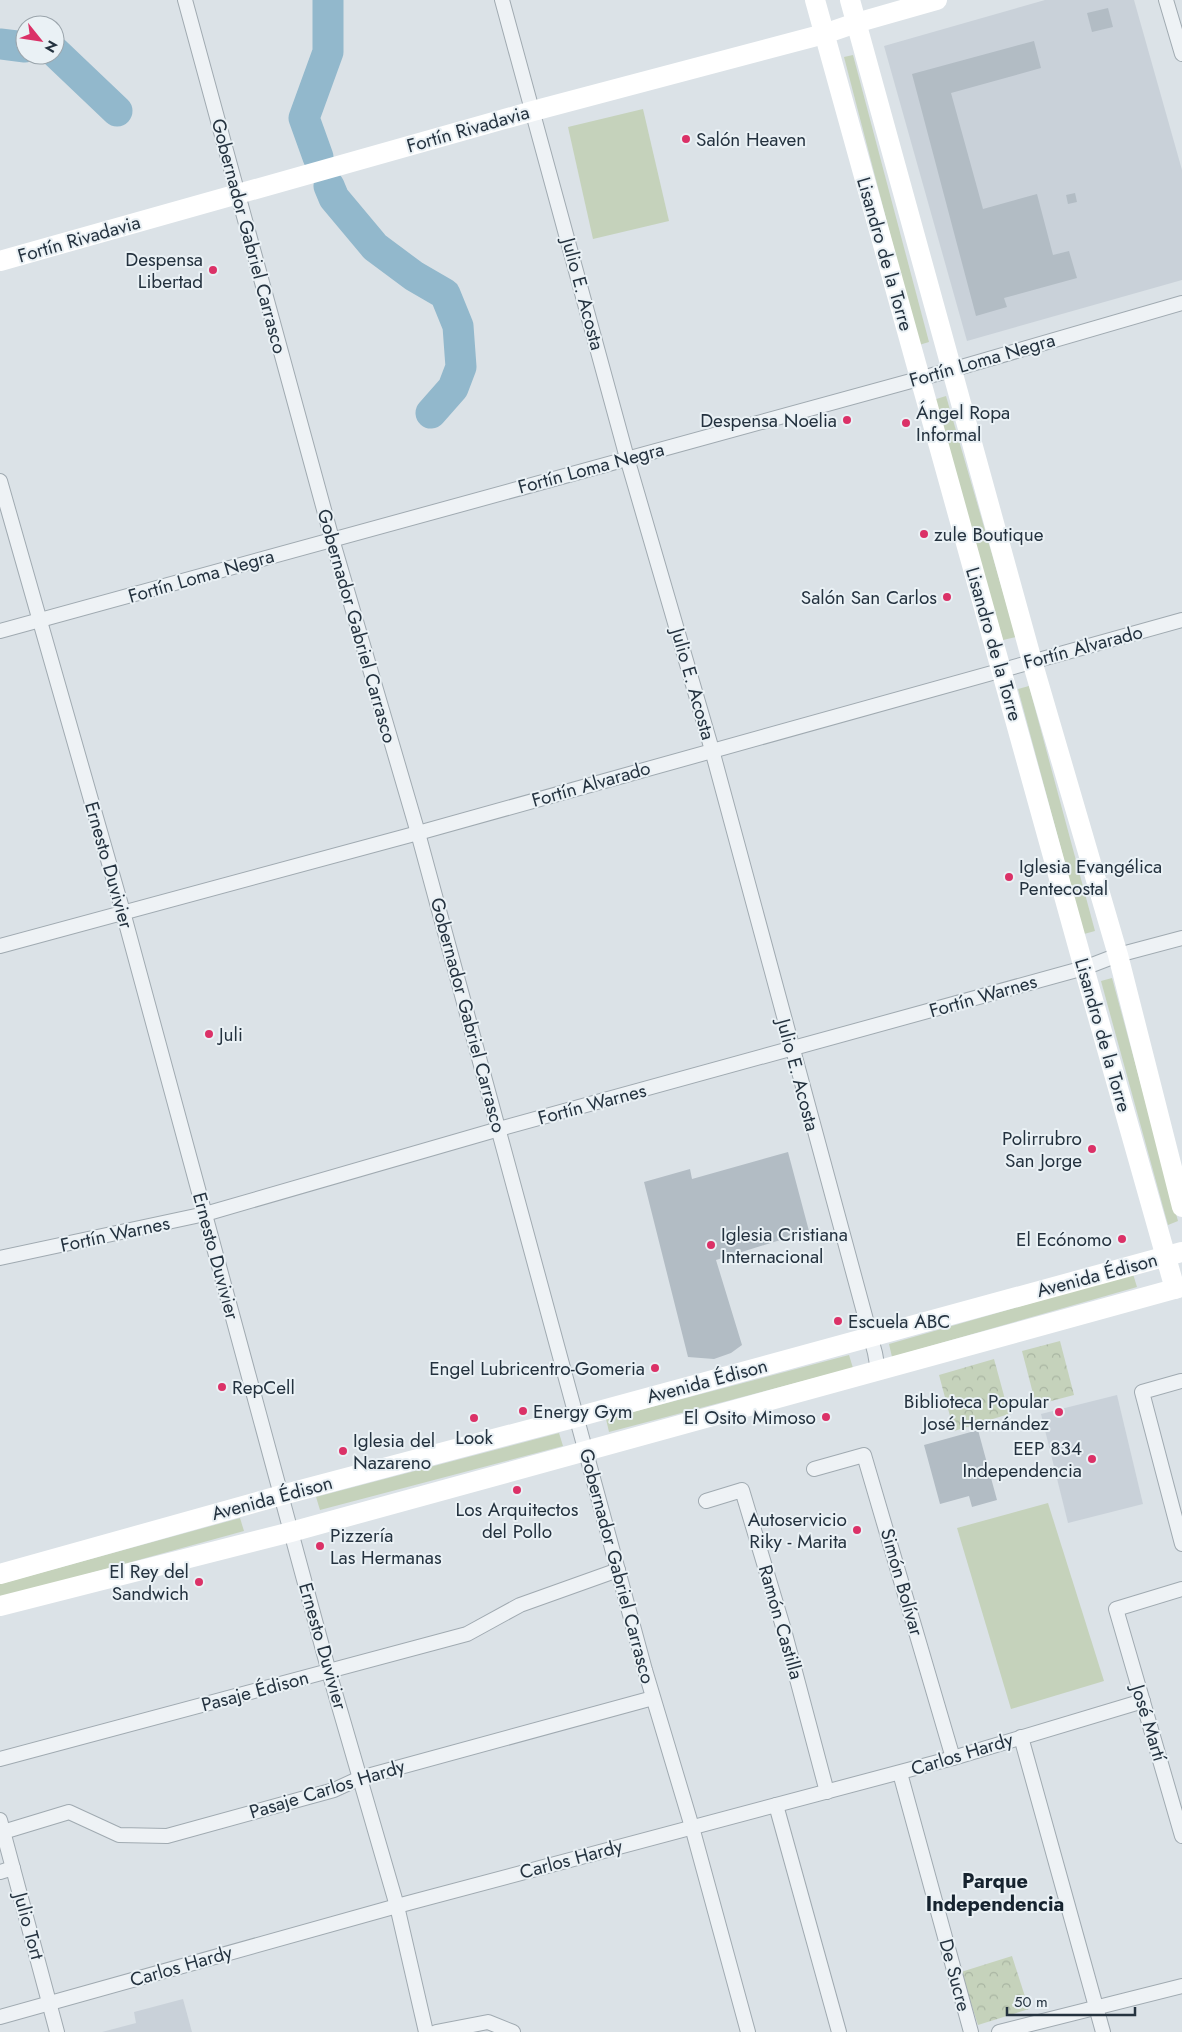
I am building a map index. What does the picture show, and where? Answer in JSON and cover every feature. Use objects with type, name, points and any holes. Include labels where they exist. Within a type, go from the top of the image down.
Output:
[{"type":"main road","name":"Lisandro de la Torre","points":[[815,0],[1084,968],[1174,1255],[1178,1288]]},
{"type":"main road","name":"Lisandro de la Torre","points":[[850,0],[1032,661],[1118,955],[1182,1208]]},
{"type":"main road","name":"Fortín Rivadavia","points":[[0,261],[533,111],[824,34],[937,0]]},
{"type":"main road","name":"Avenida Édison","points":[[0,1574],[282,1495],[1174,1255]]},
{"type":"main road","name":"Avenida Édison","points":[[0,1606],[291,1532],[543,1464],[585,1450],[1178,1288]]},
{"type":"street","name":"Gobernador Gabriel Carrasco","points":[[185,0],[332,540],[418,833],[653,1698],[692,1827],[748,2032]]},
{"type":"street","name":"Julio E. Acosta","points":[[502,0],[627,458],[712,750],[878,1370]]},
{"type":"street","points":[[1166,0],[1182,54]]},
{"type":"street","name":"Fortín Loma Negra","points":[[0,631],[951,370],[1182,303]]},
{"type":"street","name":"Ernesto Duvivier","points":[[0,481],[123,912],[329,1672],[397,1906],[426,2032]]},
{"type":"street","name":"Fortín Alvarado","points":[[0,946],[418,833],[1182,620]]},
{"type":"street","name":"Fortín Warnes","points":[[0,1258],[205,1214],[499,1129],[1084,968],[1118,955],[1182,938]]},
{"type":"street","points":[[1181,1381],[1142,1392],[1182,1544]]},
{"type":"street","name":"Simón Bolívar","points":[[814,1469],[864,1455],[953,1758]]},
{"type":"street","name":"Ramón Castilla","points":[[706,1501],[742,1490],[784,1630],[827,1792]]},
{"type":"street","name":"Pasaje Édison","points":[[0,1760],[467,1634],[520,1605],[618,1570]]},
{"type":"street","name":"José Martí","points":[[1182,1589],[1116,1609],[1182,1836]]},
{"type":"street","name":"Pasaje Carlos Hardy","points":[[1,1826],[69,1812],[119,1836],[167,1836],[334,1790],[360,1778],[653,1698]]},
{"type":"street","name":"Carlos Hardy","points":[[0,2016],[397,1906],[953,1758],[1142,1701]]},
{"type":"street","points":[[1021,1736],[1103,2032]]},
{"type":"street","name":"De Sucre","points":[[900,1772],[970,2032]]},
{"type":"street","points":[[776,1806],[838,2032]]},
{"type":"street","name":"Julio Tort","points":[[1,1826],[7,1870],[58,2032]]},
{"type":"street","points":[[999,2032],[1182,1986]]},
{"type":"street","points":[[436,2032],[488,2022],[513,2032]]},
{"type":"shaded area","points":[[1045,0],[1134,0],[1182,170],[1182,280],[967,341],[884,46]]},
{"type":"shaded area","name":"EEP 834 Independencia","points":[[1117,1395],[1143,1504],[1068,1523],[1041,1414]]},
{"type":"shaded area","points":[[183,1999],[192,2032],[102,2032],[136,2023],[134,2012]]},
{"type":"green space","points":[[853,55],[929,342],[919,345],[844,57]]},
{"type":"green space","points":[[643,109],[669,221],[593,239],[568,127]]},
{"type":"green space","points":[[946,396],[1016,637],[1003,640],[933,400]]},
{"type":"green space","points":[[1029,686],[1095,931],[1084,934],[1018,689]]},
{"type":"green space","points":[[1112,978],[1178,1221],[1168,1225],[1101,981]]},
{"type":"green space","points":[[1133,1274],[1137,1287],[892,1357],[889,1344]]},
{"type":"green space","points":[[1060,1341],[1074,1395],[1036,1405],[1022,1351]]},
{"type":"green space","points":[[849,1355],[853,1368],[609,1432],[606,1419]]},
{"type":"green space","points":[[994,1359],[1009,1414],[954,1431],[939,1375]]},
{"type":"green space","points":[[559,1433],[563,1446],[320,1510],[316,1497]]},
{"type":"green space","points":[[1048,1503],[1104,1681],[1011,1709],[957,1528]]},
{"type":"green space","points":[[240,1518],[244,1531],[0,1598],[0,1584]]},
{"type":"green space","points":[[1012,1956],[1029,2009],[978,2025],[961,1972]]},
{"type":"building","points":[[1108,8],[1113,27],[1092,32],[1087,13]]},
{"type":"building","points":[[1034,41],[1041,68],[951,93],[983,209],[1037,194],[1053,255],[1069,251],[1077,278],[1004,298],[1007,307],[976,316],[912,74]]},
{"type":"building","points":[[1075,193],[1077,202],[1068,204],[1066,195]]},
{"type":"building","name":"Iglesia Cristiana Internacional","points":[[788,1152],[809,1231],[716,1260],[742,1345],[731,1353],[714,1359],[688,1357],[644,1182],[690,1169],[692,1179]]},
{"type":"building","points":[[978,1430],[997,1500],[972,1507],[969,1496],[940,1504],[924,1445]]},
{"type":"waterway","points":[[318,157],[304,118],[328,52],[328,0]]},
{"type":"waterway","points":[[0,44],[15,46]]},
{"type":"waterway","points":[[65,62],[117,111]]},
{"type":"waterway","points":[[329,186],[334,198],[375,247],[414,276],[445,294],[458,326],[461,367],[453,388],[431,413]]},
{"type":"place","name":"Salón Heaven","points":[[686,139]]},
{"type":"place","name":"Despensa Libertad","points":[[213,270]]},
{"type":"place","name":"Despensa Noelia","points":[[847,420]]},
{"type":"place","name":"Ángel Ropa Informal","points":[[906,423]]},
{"type":"place","name":"zule Boutique","points":[[924,534]]},
{"type":"place","name":"Salón San Carlos","points":[[947,597]]},
{"type":"place","name":"Iglesia Evangélica Pentecostal","points":[[1009,877]]},
{"type":"place","name":"Juli","points":[[209,1034]]},
{"type":"place","name":"Polirrubro San Jorge","points":[[1092,1149]]},
{"type":"place","name":"El Ecónomo","points":[[1122,1239]]},
{"type":"place","name":"Iglesia Cristiana Internacional","points":[[711,1245]]},
{"type":"place","name":"Escuela ABC","points":[[838,1321]]},
{"type":"place","name":"Engel Lubricentro-Gomeria","points":[[655,1368]]},
{"type":"place","name":"RepCell","points":[[222,1387]]},
{"type":"place","name":"Energy Gym","points":[[523,1411]]},
{"type":"place","name":"Biblioteca Popular José Hernández","points":[[1059,1412]]},
{"type":"place","name":"El Osito Mimoso","points":[[826,1417]]},
{"type":"place","name":"Look","points":[[474,1418]]},
{"type":"place","name":"Iglesia del Nazareno","points":[[343,1451]]},
{"type":"place","name":"EEP 834 Independencia","points":[[1092,1459]]},
{"type":"place","name":"Los Arquitectos del Pollo","points":[[517,1490]]},
{"type":"place","name":"Autoservicio Riky - Marita","points":[[857,1530]]},
{"type":"place","name":"Pizzería Las Hermanas","points":[[320,1546]]},
{"type":"place","name":"El Rey del Sandwich","points":[[199,1582]]},
{"type":"district","name":"Parque Independencia","points":[[995,1892]]}]
